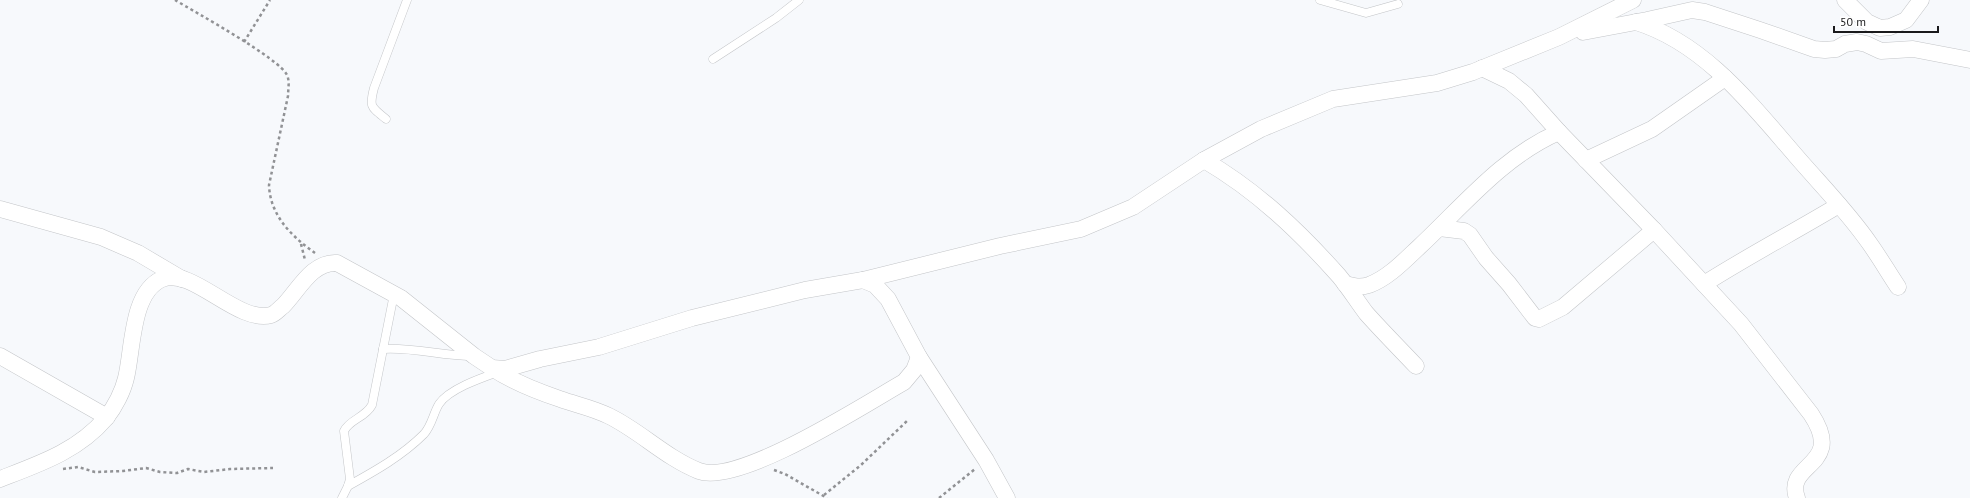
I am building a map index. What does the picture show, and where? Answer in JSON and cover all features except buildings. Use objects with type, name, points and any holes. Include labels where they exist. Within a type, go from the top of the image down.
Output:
[{"type":"street","points":[[495,370],[505,370],[540,359],[598,348],[692,318],[805,290],[863,280],[1000,246],[1081,229],[1133,207],[1204,160],[1261,129],[1332,99],[1437,83],[1482,68],[1559,37],[1633,0]]},
{"type":"street","points":[[1845,0],[1867,22],[1880,28],[1895,25],[1906,20],[1921,0]]},
{"type":"street","points":[[1559,37],[1692,10],[1705,12],[1814,49],[1836,49],[1845,44],[1857,42],[1866,44],[1881,51],[1913,49],[1970,60]]},
{"type":"street","points":[[1636,22],[1670,37],[1707,61],[1725,78],[1766,120],[1870,243],[1898,287]]},
{"type":"street","points":[[1482,68],[1509,81],[1526,96],[1654,230],[1741,324],[1820,427],[1822,435],[1822,448],[1814,460],[1799,476],[1795,492],[1797,498]]},
{"type":"street","points":[[1586,160],[1652,129],[1725,78]]},
{"type":"street","points":[[1345,284],[1360,287],[1369,285],[1386,276],[1439,228],[1473,193],[1500,169],[1530,147],[1559,132]]},
{"type":"street","points":[[1204,160],[1234,178],[1268,204],[1298,233],[1345,284],[1366,312],[1416,366]]},
{"type":"street","points":[[1704,284],[1759,250],[1839,206]]},
{"type":"street","points":[[0,209],[101,237],[147,258],[182,279],[237,308],[261,316],[271,315],[291,298],[303,282],[320,266],[329,263],[337,263],[394,294],[439,327],[474,356],[509,379],[561,400],[597,410],[611,417],[684,463],[700,471],[712,474],[732,470],[802,442],[904,382],[914,370],[919,356]]},
{"type":"street","points":[[1439,228],[1464,231],[1470,235],[1486,258],[1509,284],[1535,318],[1539,319],[1563,307],[1654,230]]},
{"type":"street","points":[[147,258],[150,288]]},
{"type":"street","points":[[0,479],[39,464],[79,444],[107,417],[118,399],[126,380],[137,312],[150,288],[162,279],[182,279]]},
{"type":"street","points":[[863,280],[875,285],[888,298],[919,356],[986,460],[1007,498]]},
{"type":"street","points":[[0,356],[107,417]]},
{"type":"street","points":[[909,377],[928,371]]},
{"type":"lane","points":[[386,119],[373,108],[370,102],[408,0]]},
{"type":"lane","points":[[713,59],[776,18],[799,0]]},
{"type":"lane","points":[[1320,0],[1366,13],[1398,4]]},
{"type":"lane","points":[[342,498],[350,479],[344,432],[350,423],[369,412],[372,405],[394,294]]},
{"type":"lane","points":[[383,349],[414,349],[459,356],[474,356]]},
{"type":"lane","points":[[348,486],[394,459],[424,434],[430,426],[438,405],[449,394],[495,370]]},
{"type":"path","points":[[175,0],[270,57],[287,74],[289,85],[269,185],[273,208],[288,232],[329,263]]},
{"type":"path","points":[[244,42],[270,0]]},
{"type":"path","points":[[824,495],[861,465],[907,422]]},
{"type":"path","points":[[940,498],[986,460]]},
{"type":"path","points":[[39,464],[56,468],[78,467],[95,472],[146,468],[160,472],[177,473],[188,469],[204,472],[230,469],[273,468]]},
{"type":"path","points":[[771,469],[785,474],[827,498]]}]
